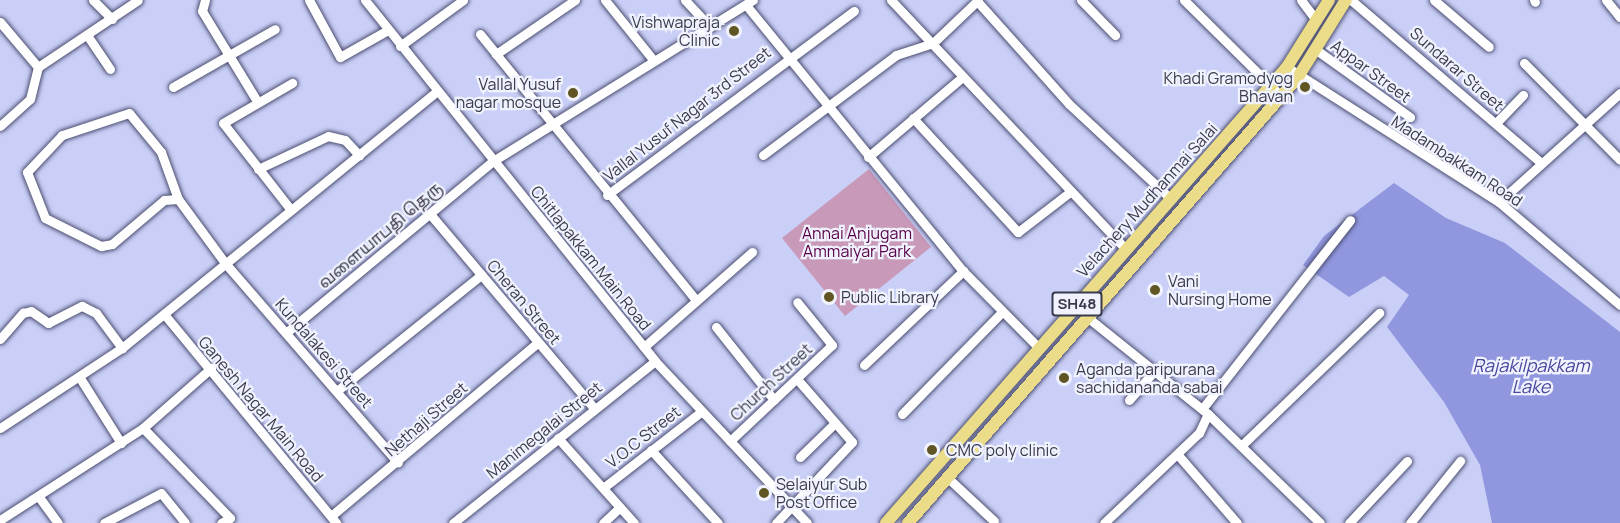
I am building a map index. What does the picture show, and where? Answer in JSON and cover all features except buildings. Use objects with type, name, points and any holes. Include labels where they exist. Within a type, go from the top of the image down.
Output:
[{"type":"main road","name":"Velachery Mudhanmai Salai","points":[[886,523],[1038,347],[1287,67],[1329,0]]},
{"type":"main road","name":"Velachery Mudhanmai Salai","points":[[908,523],[1298,77],[1346,0]]},
{"type":"street","points":[[93,0],[112,18]]},
{"type":"street","points":[[0,126],[30,99],[38,66],[138,0]]},
{"type":"street","points":[[205,0],[202,11],[257,101]]},
{"type":"street","points":[[309,0],[340,57],[388,30]]},
{"type":"street","name":"Chitlapakkam Main Road","points":[[365,0],[436,92],[655,361],[807,523]]},
{"type":"street","points":[[400,46],[463,0]]},
{"type":"street","points":[[496,54],[575,0]]},
{"type":"street","points":[[605,0],[654,61]]},
{"type":"street","points":[[685,0],[710,27]]},
{"type":"street","points":[[891,0],[933,43],[960,79],[1126,249]]},
{"type":"street","points":[[1081,0],[1115,34]]},
{"type":"street","points":[[1184,0],[1269,87],[1281,96]]},
{"type":"street","points":[[1301,0],[1317,21]]},
{"type":"street","name":"Sundarar Street","points":[[1351,0],[1541,163]]},
{"type":"street","points":[[1434,0],[1489,47]]},
{"type":"street","points":[[1606,0],[1620,17]]},
{"type":"street","points":[[763,155],[896,55],[933,43],[977,1],[1069,104],[1172,199]]},
{"type":"street","points":[[750,3],[786,57],[867,157],[963,271],[1038,347]]},
{"type":"street","name":"வளையாபதி தெரு","points":[[286,332],[493,161],[750,3]]},
{"type":"street","name":"Vallal Yusuf Nagar 3rd Street","points":[[607,195],[786,57],[854,11]]},
{"type":"street","points":[[0,22],[38,66]]},
{"type":"street","points":[[173,87],[275,29]]},
{"type":"street","points":[[480,34],[607,195],[695,299]]},
{"type":"street","points":[[87,35],[110,69]]},
{"type":"street","name":"Appar Street","points":[[1315,49],[1410,117]]},
{"type":"street","points":[[1524,63],[1588,123],[1620,160]]},
{"type":"street","name":"Madambakkam Road","points":[[1287,67],[1298,77],[1498,202],[1620,305]]},
{"type":"street","points":[[867,157],[960,79]]},
{"type":"street","points":[[291,210],[224,123],[257,101],[292,83]]},
{"type":"street","points":[[0,428],[80,378],[122,348],[436,92]]},
{"type":"street","points":[[1498,202],[1620,93]]},
{"type":"street","points":[[1496,123],[1523,95]]},
{"type":"street","points":[[129,113],[161,152],[178,199],[165,200],[112,244],[101,246],[45,218],[27,172],[62,135],[129,113]]},
{"type":"street","points":[[913,118],[1018,232],[1027,230],[1070,192]]},
{"type":"street","points":[[258,169],[328,136],[345,140],[358,155]]},
{"type":"street","name":"Kundalakesi Street","points":[[178,199],[225,263],[338,390],[398,463]]},
{"type":"street","name":"Cheran Street","points":[[430,214],[595,409]]},
{"type":"street","points":[[1104,523],[1199,433],[1205,411],[1350,220]]},
{"type":"street","points":[[644,347],[695,299],[752,252]]},
{"type":"street","points":[[864,365],[963,271]]},
{"type":"street","points":[[338,390],[482,275]]},
{"type":"street","name":"Church Street","points":[[730,441],[832,345],[797,302]]},
{"type":"street","points":[[0,339],[23,313],[31,311],[48,323],[82,306],[96,314],[122,348]]},
{"type":"street","points":[[902,414],[1002,312]]},
{"type":"street","points":[[1241,446],[1379,313]]},
{"type":"street","name":"Ganesh Nagar Main Road","points":[[164,314],[212,368],[334,520]]},
{"type":"street","points":[[1087,317],[1205,411],[1320,523]]},
{"type":"street","points":[[716,327],[774,400]]},
{"type":"street","name":"Nethaji Street","points":[[334,520],[538,342]]},
{"type":"street","name":"Manimegalai Street","points":[[453,523],[655,361]]},
{"type":"street","points":[[0,520],[143,428],[212,368]]},
{"type":"street","points":[[1129,400],[1154,371]]},
{"type":"street","points":[[80,378],[121,443]]},
{"type":"street","points":[[776,523],[852,442],[796,379]]},
{"type":"street","name":"V.O.C Street","points":[[603,488],[702,411]]},
{"type":"street","points":[[800,457],[835,423]]},
{"type":"street","points":[[143,428],[230,518],[221,523]]},
{"type":"street","points":[[558,438],[634,523]]},
{"type":"street","points":[[651,450],[718,523]]},
{"type":"street","points":[[1178,455],[1237,523]]},
{"type":"street","points":[[1349,523],[1407,461]]},
{"type":"street","points":[[1410,523],[1460,461]]},
{"type":"street","points":[[948,478],[994,521]]},
{"type":"street","points":[[104,523],[155,493],[170,498],[185,523]]},
{"type":"street","points":[[39,497],[58,523]]},
{"type":"street","points":[[603,523],[620,507]]},
{"type":"green space","name":"Annai Anjugam Ammaiyar Park","points":[[869,169],[931,247],[845,316],[782,238]]},
{"type":"water","name":"Rajakilpakkam Lake","points":[[1394,183],[1446,218],[1505,243],[1620,332],[1620,523],[1492,523],[1480,465],[1444,402],[1387,327],[1409,295],[1384,276],[1349,297],[1303,265],[1324,236]]},
{"type":"place","name":"Vishwapraja Clinic","points":[[734,31]]},
{"type":"place","name":"Khadi Gramodyog Bhavan","points":[[1305,87]]},
{"type":"place","name":"Vallal Yusuf nagar mosque","points":[[573,93]]},
{"type":"place","name":"Vani Nursing Home","points":[[1155,290]]},
{"type":"place","name":"Public Library","points":[[829,297]]},
{"type":"place","name":"Aganda paripurana sachidananda sabai","points":[[1064,378]]},
{"type":"place","name":"CMC poly clinic","points":[[932,450]]},
{"type":"place","name":"Selaiyur Sub Post Office","points":[[764,493]]}]
